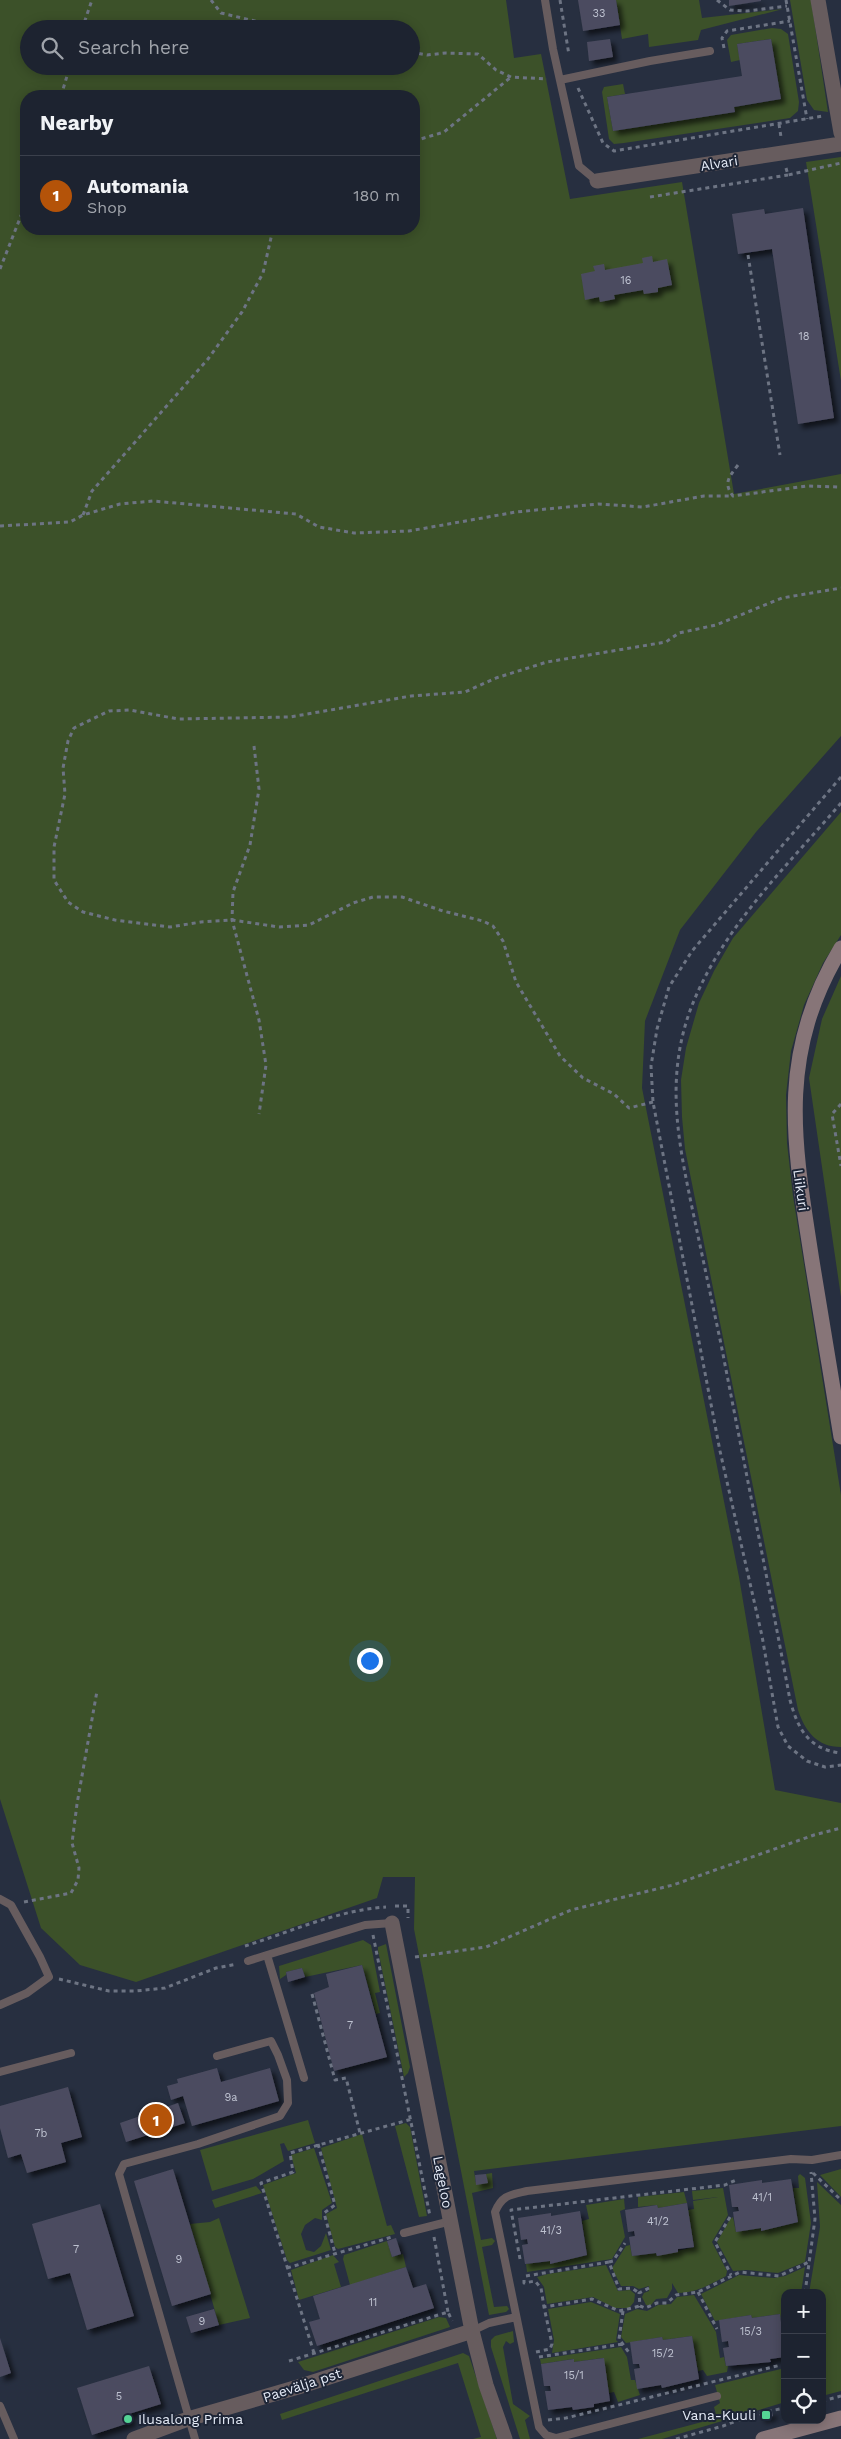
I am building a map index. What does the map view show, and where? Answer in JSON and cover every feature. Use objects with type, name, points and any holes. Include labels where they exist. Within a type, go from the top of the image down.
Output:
[{"type":"street","points":[[818,0],[841,133]]},
{"type":"street","name":"Alvari","points":[[597,181],[841,144]]},
{"type":"street","name":"Liikuri","points":[[841,948],[816,998],[807,1024],[796,1073],[794,1125],[800,1187],[841,1437]]},
{"type":"street","name":"Lageloo","points":[[392,1923],[472,2331],[486,2385],[505,2439]]},
{"type":"street","name":"Paevälja pst","points":[[134,2439],[188,2419],[298,2387],[472,2331]]},
{"type":"street","points":[[763,2439],[841,2418]]},
{"type":"lane","points":[[545,0],[579,166],[597,181]]},
{"type":"lane","points":[[560,80],[650,61],[710,51]]},
{"type":"lane","points":[[0,1899],[11,1905],[49,1977],[27,1994],[0,2005]]},
{"type":"lane","points":[[248,1961],[371,1924],[392,1923]]},
{"type":"lane","points":[[267,1955],[304,2078]]},
{"type":"lane","points":[[195,2439],[119,2174],[124,2164],[198,2144],[280,2116],[288,2104],[287,2080],[271,2042],[217,2056]]},
{"type":"lane","points":[[0,2072],[71,2053]]},
{"type":"lane","points":[[717,2396],[556,2438],[546,2435],[539,2427],[495,2212],[500,2201],[509,2195],[527,2191],[791,2159],[812,2160],[841,2156]]},
{"type":"lane","points":[[404,2233],[451,2221]]},
{"type":"lane","points":[[472,2331],[489,2323],[516,2317]]},
{"type":"lane","points":[[0,2406],[14,2439]]},
{"type":"path","points":[[85,20],[92,0]]},
{"type":"path","points":[[211,0],[221,13],[251,20]]},
{"type":"path","points":[[560,0],[573,78],[604,143],[614,151],[838,114]]},
{"type":"path","points":[[717,0],[730,10],[747,11],[787,6]]},
{"type":"path","points":[[786,0],[807,119]]},
{"type":"path","points":[[710,51],[724,50],[722,38],[727,31],[790,22]]},
{"type":"path","points":[[420,54],[478,54],[496,70],[511,77],[560,80]]},
{"type":"path","points":[[63,90],[67,75]]},
{"type":"path","points":[[420,139],[444,132],[511,77]]},
{"type":"path","points":[[650,197],[788,175]]},
{"type":"path","points":[[0,269],[20,218]]},
{"type":"path","points":[[83,515],[92,492],[208,359],[242,312],[263,273],[272,235]]},
{"type":"path","points":[[748,255],[780,455]]},
{"type":"path","points":[[733,496],[727,487],[727,480],[738,465]]},
{"type":"path","points":[[0,526],[70,522],[83,515],[120,504],[154,501],[245,507],[296,514],[319,528],[354,534],[409,531],[534,510],[598,504],[643,507],[704,496],[733,496],[807,486],[841,487]]},
{"type":"path","points":[[653,1102],[629,1108],[614,1094],[584,1078],[560,1056],[516,982],[503,942],[492,926],[483,920],[442,911],[402,897],[373,897],[353,903],[309,925],[279,927],[232,920],[170,927],[114,920],[84,912],[68,902],[54,880],[54,847],[66,794],[63,768],[68,741],[74,728],[108,711],[130,710],[178,718],[290,717],[411,696],[465,692],[496,678],[546,662],[666,642],[679,633],[716,625],[782,598],[841,588]]},
{"type":"path","points":[[254,746],[259,790],[250,845],[233,892],[232,920],[259,1020],[266,1065],[259,1114]]},
{"type":"path","points":[[841,777],[692,951],[670,987],[657,1029],[651,1066],[653,1102],[720,1451],[762,1636],[778,1727],[788,1746],[807,1761],[825,1767],[841,1766]]},
{"type":"path","points":[[841,803],[746,913],[723,944],[691,1008],[681,1041],[675,1088],[678,1138],[720,1340],[790,1700],[796,1721],[808,1740],[831,1752],[841,1753]]},
{"type":"path","points":[[841,1104],[832,1114],[841,1166]]},
{"type":"path","points":[[11,1905],[71,1893],[78,1880],[79,1868],[72,1843],[97,1691]]},
{"type":"path","points":[[415,1957],[486,1947],[571,1910],[672,1885],[814,1835],[841,1828]]},
{"type":"path","points":[[369,1908],[412,2119],[448,2312]]},
{"type":"path","points":[[49,1977],[109,1991],[136,1991],[165,1988],[216,1968],[248,1961]]},
{"type":"path","points":[[312,1994],[335,2080],[346,2078],[360,2133]]},
{"type":"path","points":[[314,2353],[261,2183],[293,2172],[290,2153],[412,2119]]},
{"type":"path","points":[[318,2144],[335,2205],[324,2214],[334,2253]]},
{"type":"path","points":[[802,2171],[818,2169]]},
{"type":"path","points":[[810,2170],[841,2200]]},
{"type":"path","points":[[806,2289],[815,2219],[810,2170]]},
{"type":"path","points":[[520,2260],[511,2210],[725,2185],[739,2178]]},
{"type":"path","points":[[730,2217],[715,2242],[731,2275]]},
{"type":"path","points":[[287,2268],[404,2233]]},
{"type":"path","points":[[526,2276],[613,2261],[625,2243]]},
{"type":"path","points":[[609,2262],[620,2289],[632,2288],[639,2292]]},
{"type":"path","points":[[544,2307],[592,2299],[612,2310],[623,2311],[640,2306],[650,2308],[657,2303],[667,2303],[676,2295],[698,2292],[731,2275],[745,2271],[779,2276],[809,2262]]},
{"type":"path","points":[[521,2268],[524,2283],[535,2281],[541,2288],[552,2344],[550,2350],[534,2352],[536,2362]]},
{"type":"path","points":[[639,2292],[649,2288]]},
{"type":"path","points":[[639,2292],[640,2306]]},
{"type":"path","points":[[698,2292],[717,2329]]},
{"type":"path","points":[[623,2311],[619,2339],[630,2354]]},
{"type":"path","points":[[539,2357],[622,2344]]},
{"type":"path","points":[[544,2411],[546,2421],[566,2418],[781,2365]]},
{"type":"path","points":[[826,2400],[841,2396]]},
{"type":"path","points":[[676,2439],[723,2426],[754,2414],[781,2409]]},
{"type":"green space","points":[[0,0],[506,0],[514,58],[541,54],[570,199],[682,182],[734,494],[841,474],[841,736],[756,832],[680,930],[645,1021],[642,1088],[739,1577],[775,1790],[841,1803],[841,2126],[474,2171],[476,2184],[487,2183],[486,2174],[492,2173],[493,2188],[472,2193],[481,2240],[492,2238],[495,2241],[492,2245],[482,2247],[494,2307],[507,2306],[509,2309],[506,2312],[489,2315],[414,1929],[415,1877],[383,1877],[377,1898],[136,1982],[80,1965],[41,1928],[0,1799]]},
{"type":"green space","points":[[616,0],[699,0],[702,18],[783,9],[701,30],[698,40],[649,47],[648,34],[622,39]]},
{"type":"green space","points":[[790,0],[811,0],[828,112],[814,110],[807,100]]},
{"type":"green space","points":[[772,28],[781,29],[788,34],[799,102],[798,111],[790,118],[624,143],[614,144],[609,139],[602,92],[604,87],[623,84],[625,94],[607,97],[613,131],[735,112],[734,107],[781,99],[771,39],[737,44],[740,60],[731,62],[727,40],[731,35]]},
{"type":"green space","points":[[841,157],[841,381],[806,162]]},
{"type":"green space","points":[[841,812],[841,935],[823,963],[804,1005],[791,1051],[786,1095],[787,1143],[793,1196],[841,1495],[841,1747],[825,1744],[813,1736],[804,1725],[798,1710],[685,1149],[681,1080],[686,1048],[699,1003],[714,971],[733,938]]},
{"type":"green space","points":[[841,976],[841,1297],[809,1078],[822,1019]]},
{"type":"green space","points":[[363,1940],[371,1945],[380,1992],[375,1993],[380,2013],[376,2014],[362,1965],[305,1977],[302,1968],[286,1972],[286,1975],[280,1979],[279,1966]]},
{"type":"green space","points":[[386,1944],[410,2067],[404,2077],[378,1950],[378,1947]]},
{"type":"green space","points":[[308,2120],[315,2143],[288,2151],[284,2143],[280,2144],[284,2161],[253,2179],[212,2191],[200,2150]]},
{"type":"green space","points":[[406,2123],[410,2127],[427,2216],[419,2217],[395,2126]]},
{"type":"green space","points":[[362,2134],[387,2226],[391,2225],[395,2234],[338,2249],[335,2247],[326,2214],[337,2208],[321,2148]]},
{"type":"green space","points":[[314,2148],[332,2203],[322,2210],[322,2220],[315,2218],[305,2225],[301,2234],[306,2250],[314,2252],[321,2246],[326,2233],[331,2250],[290,2263],[287,2260],[263,2185],[296,2173],[291,2155]]},
{"type":"green space","points":[[841,2169],[841,2197],[820,2175]]},
{"type":"green space","points":[[800,2174],[805,2178],[811,2223],[805,2262],[778,2273],[747,2270],[733,2271],[717,2242],[730,2219],[733,2217],[736,2232],[761,2228],[761,2231],[798,2222],[793,2188],[799,2188],[798,2176]]},
{"type":"green space","points":[[817,2182],[841,2205],[841,2391],[826,2395],[826,2289],[810,2289],[820,2227]]},
{"type":"green space","points":[[256,2186],[262,2193],[215,2208],[212,2200]]},
{"type":"green space","points":[[723,2188],[728,2215],[712,2242],[727,2271],[726,2276],[703,2288],[685,2293],[678,2293],[672,2283],[672,2289],[667,2298],[656,2299],[651,2305],[646,2305],[642,2297],[644,2293],[649,2291],[649,2286],[639,2289],[633,2286],[621,2286],[612,2268],[626,2246],[630,2245],[632,2256],[656,2253],[657,2256],[694,2247],[688,2210],[694,2209],[693,2201],[718,2197],[693,2200],[692,2191]]},
{"type":"green space","points":[[684,2192],[687,2203],[658,2208],[657,2205],[638,2207],[638,2197]]},
{"type":"green space","points":[[624,2199],[625,2209],[620,2211],[625,2237],[612,2259],[527,2272],[526,2264],[550,2261],[550,2264],[587,2255],[582,2221],[589,2219],[586,2205]]},
{"type":"green space","points":[[219,2218],[250,2318],[219,2325],[190,2224],[210,2222]]},
{"type":"green space","points":[[387,2241],[392,2257],[403,2254],[406,2267],[350,2285],[343,2259],[344,2255]]},
{"type":"green space","points":[[333,2255],[339,2262],[334,2264],[341,2287],[299,2300],[291,2270]]},
{"type":"green space","points":[[606,2265],[618,2291],[630,2290],[635,2294],[634,2302],[629,2308],[615,2308],[593,2297],[547,2304],[544,2287],[537,2277]]},
{"type":"green space","points":[[805,2267],[802,2289],[781,2289],[781,2320],[780,2314],[752,2318],[751,2315],[715,2321],[701,2294],[739,2275],[774,2278],[785,2276]]},
{"type":"green space","points":[[694,2295],[716,2332],[720,2358],[724,2357],[726,2366],[728,2366],[727,2372],[707,2376],[703,2370],[698,2371],[692,2336],[663,2340],[662,2337],[626,2343],[621,2337],[625,2314],[637,2309],[647,2311],[658,2305],[671,2304],[677,2297]]},
{"type":"green space","points":[[591,2302],[620,2314],[616,2340],[618,2342],[552,2353],[554,2340],[548,2309]]},
{"type":"green space","points":[[439,2317],[446,2318],[450,2327],[313,2372],[304,2370],[298,2362]]},
{"type":"green space","points":[[513,2331],[514,2342],[510,2344],[506,2341],[503,2347],[513,2404],[530,2416],[525,2420],[530,2439],[520,2439],[491,2347],[491,2340],[495,2336]]},
{"type":"green space","points":[[621,2347],[627,2357],[631,2380],[635,2380],[640,2395],[618,2402],[614,2392],[609,2393],[603,2358],[574,2362],[573,2359],[541,2364],[540,2359]]},
{"type":"green space","points":[[463,2353],[469,2356],[497,2439],[473,2439],[481,2437],[458,2363],[282,2420],[280,2414]]},
{"type":"green space","points":[[781,2369],[781,2403],[662,2439],[638,2439],[717,2418],[714,2407],[720,2403],[715,2385]]},
{"type":"building","points":[[578,0],[616,0],[620,25],[583,31]]},
{"type":"building","points":[[729,0],[761,0],[761,1],[729,6]]},
{"type":"building","points":[[610,39],[613,57],[589,61],[587,42]]},
{"type":"building","points":[[771,39],[781,99],[734,107],[735,112],[613,131],[607,97],[742,76],[737,44]]},
{"type":"building","points":[[803,208],[834,418],[798,424],[772,249],[738,254],[732,214],[764,209],[765,214]]},
{"type":"building","points":[[652,256],[653,262],[667,259],[672,285],[658,288],[658,292],[644,294],[643,290],[614,295],[615,299],[600,302],[599,297],[585,300],[581,274],[595,271],[593,266],[604,264],[605,270],[643,263],[642,258]]},
{"type":"building","points":[[362,1965],[387,2057],[334,2071],[314,1993],[329,1987],[326,1974]]},
{"type":"building","points":[[302,1968],[305,1977],[288,1982],[286,1972]]},
{"type":"building","points":[[217,2068],[221,2082],[270,2068],[279,2101],[192,2126],[183,2096],[171,2100],[167,2086],[178,2083],[177,2079]]},
{"type":"building","points":[[68,2087],[82,2137],[61,2143],[66,2162],[27,2173],[21,2154],[8,2158],[0,2128],[0,2106]]},
{"type":"building","points":[[178,2103],[185,2123],[126,2142],[120,2123]]},
{"type":"building","points":[[173,2169],[211,2294],[172,2306],[134,2181]]},
{"type":"building","points":[[486,2174],[488,2183],[476,2185],[475,2175]]},
{"type":"building","points":[[791,2179],[798,2222],[761,2231],[761,2228],[736,2232],[733,2212],[739,2211],[738,2207],[732,2207],[729,2185],[762,2180],[762,2183]]},
{"type":"building","points":[[687,2203],[694,2247],[678,2249],[678,2252],[657,2256],[656,2253],[632,2256],[629,2237],[635,2236],[634,2231],[628,2232],[625,2210],[657,2205],[658,2208]]},
{"type":"building","points":[[100,2204],[134,2316],[87,2330],[70,2273],[48,2279],[32,2224]]},
{"type":"building","points":[[580,2211],[587,2255],[550,2264],[550,2261],[525,2264],[522,2245],[528,2244],[527,2239],[521,2240],[518,2218],[551,2213],[551,2216]]},
{"type":"building","points":[[396,2238],[401,2254],[392,2257],[387,2241]]},
{"type":"building","points":[[406,2267],[413,2288],[426,2284],[434,2308],[317,2346],[309,2322],[320,2319],[313,2296]]},
{"type":"building","points":[[214,2309],[219,2325],[191,2333],[186,2317]]},
{"type":"building","points":[[780,2314],[781,2358],[770,2359],[771,2362],[726,2366],[723,2348],[729,2347],[728,2341],[722,2342],[719,2320],[751,2315],[752,2318]]},
{"type":"building","points":[[692,2336],[699,2379],[662,2388],[661,2385],[637,2389],[634,2369],[640,2368],[639,2364],[633,2364],[630,2342],[662,2337],[663,2340]]},
{"type":"building","points":[[0,2338],[11,2373],[0,2377]]},
{"type":"building","points":[[604,2358],[610,2401],[594,2404],[594,2407],[573,2410],[572,2407],[548,2410],[545,2391],[551,2391],[550,2386],[544,2386],[541,2364],[574,2359],[574,2362]]},
{"type":"building","points":[[149,2366],[161,2404],[129,2414],[132,2422],[92,2435],[77,2388]]},
{"type":"building","points":[[772,2411],[773,2416],[761,2419],[759,2414]]},
{"type":"place","name":"Automania","points":[[156,2120]]},
{"type":"place","name":"Vana-Kuuli","points":[[766,2415]]},
{"type":"place","name":"Ilusalong Prima","points":[[128,2419]]}]
